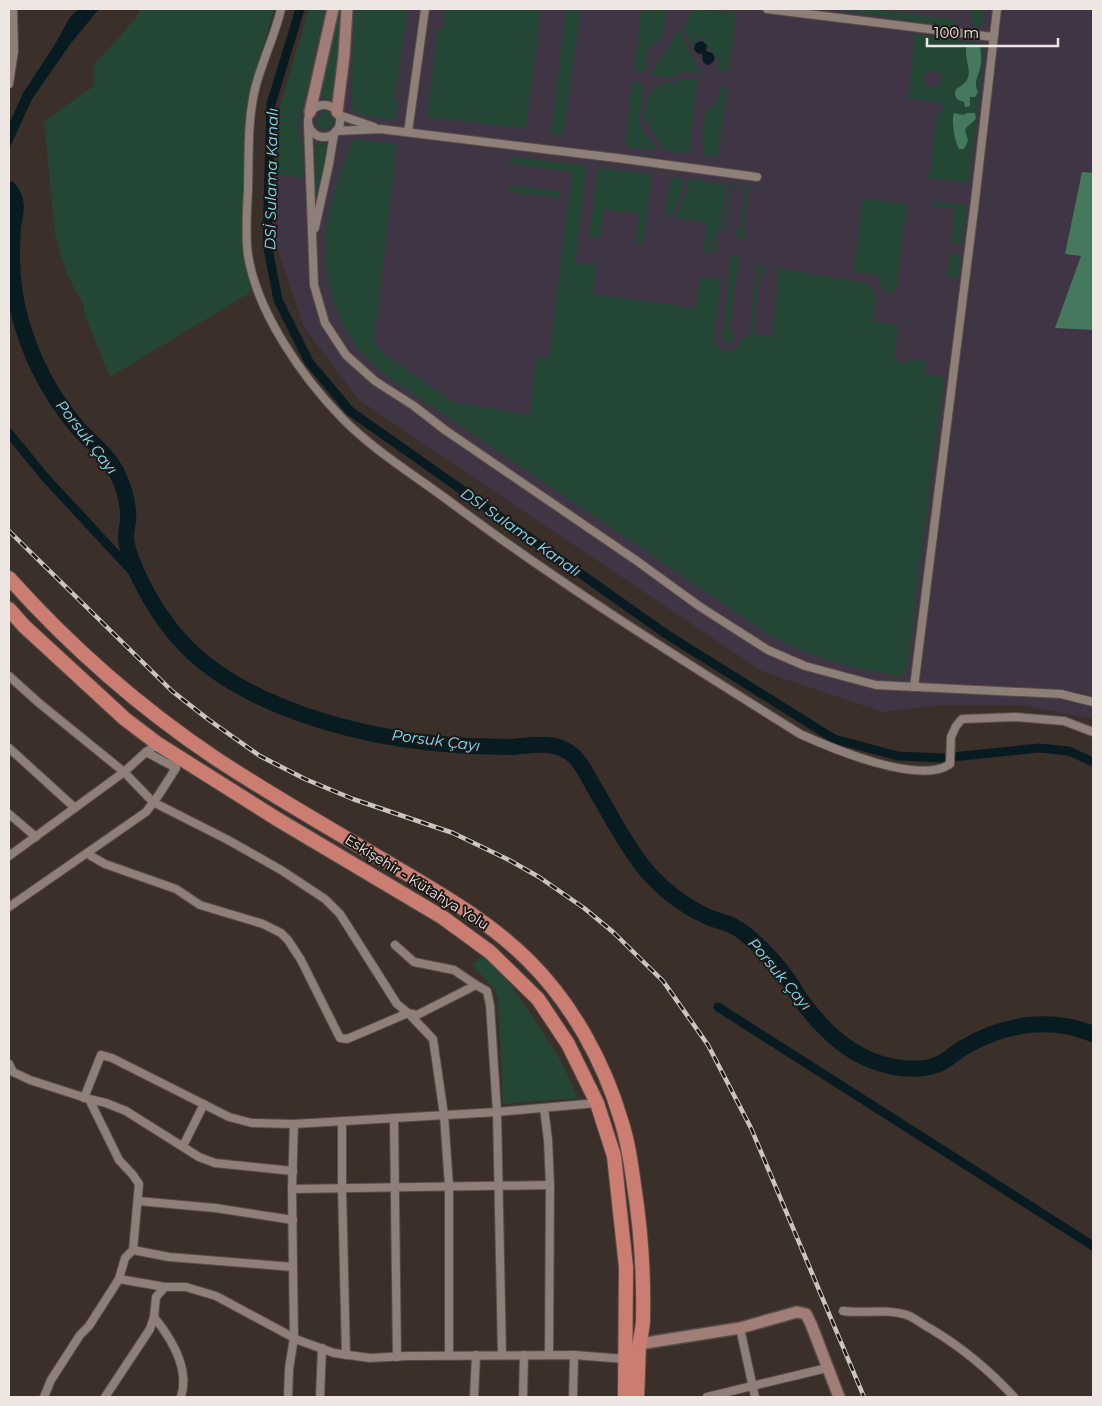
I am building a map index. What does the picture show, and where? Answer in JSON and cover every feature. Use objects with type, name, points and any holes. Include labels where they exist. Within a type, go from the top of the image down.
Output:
[{"type":"highway","name":"Eskişehir - Kütahya Yolu","points":[[9,578],[38,611],[95,666],[163,720],[215,758],[483,921],[530,962],[550,984],[583,1033],[598,1061],[621,1119],[629,1149],[639,1214],[643,1264],[643,1323],[637,1397]]},
{"type":"highway","name":"Eskişehir - Kütahya Yolu","points":[[9,608],[24,626],[125,719],[158,744],[277,819],[442,917],[490,952],[538,999],[568,1044],[598,1103],[614,1156],[626,1266],[625,1397]]},
{"type":"street","points":[[9,84],[14,51],[13,9]]},
{"type":"street","points":[[281,9],[256,85],[249,124],[248,254],[256,286],[278,334],[294,361],[341,417],[370,442],[538,565],[615,617],[800,734],[827,747],[895,767],[927,772],[943,769],[950,764],[951,737],[962,719],[1015,717],[1064,721],[1093,732]]},
{"type":"street","points":[[333,9],[309,118],[312,240],[314,285],[326,323],[346,354],[376,381],[414,406],[445,430],[699,606],[768,650],[804,666],[876,685],[1061,694],[1093,702]]},
{"type":"street","points":[[312,240],[335,132],[340,123],[338,114],[347,9]]},
{"type":"street","points":[[408,132],[425,9]]},
{"type":"street","points":[[767,9],[993,37]]},
{"type":"street","points":[[914,687],[974,211],[997,9]]},
{"type":"street","points":[[380,129],[338,114],[331,106],[316,107],[309,118],[312,131],[318,136],[326,137],[335,132],[380,129],[757,177]]},
{"type":"street","points":[[9,676],[39,703],[124,772],[153,802],[281,870],[325,899],[340,914],[397,1004],[432,1039],[444,1115],[449,1186],[449,1355]]},
{"type":"street","points":[[9,856],[124,772],[158,744]]},
{"type":"street","points":[[9,748],[75,808]]},
{"type":"street","points":[[9,906],[146,812],[176,768],[146,752]]},
{"type":"street","points":[[9,814],[36,836]]},
{"type":"street","points":[[88,852],[91,856],[105,864],[176,889],[200,905],[263,924],[281,933],[301,960],[340,1038],[346,1039],[408,1013],[417,1015],[476,985]]},
{"type":"street","points":[[395,945],[414,962],[454,970],[487,991],[497,1112],[502,1355]]},
{"type":"street","points":[[45,1396],[51,1380],[75,1342],[89,1326],[119,1279],[125,1258],[132,1250],[139,1184],[134,1174],[119,1160],[87,1099],[102,1056],[112,1058],[229,1117],[252,1124],[294,1124],[497,1112],[598,1103]]},
{"type":"street","points":[[9,1064],[13,1072],[30,1080],[87,1099],[106,1102],[126,1110],[199,1156],[215,1162],[293,1171]]},
{"type":"street","points":[[183,1146],[204,1104]]},
{"type":"street","points":[[544,1108],[548,1140],[550,1185],[550,1355]]},
{"type":"street","points":[[394,1118],[397,1356]]},
{"type":"street","points":[[342,1121],[346,1355]]},
{"type":"street","points":[[288,1397],[289,1368],[294,1338],[292,1189],[294,1124]]},
{"type":"street","points":[[292,1189],[550,1185]]},
{"type":"street","points":[[138,1201],[215,1208],[293,1220]]},
{"type":"street","points":[[132,1250],[168,1257],[293,1267]]},
{"type":"street","points":[[119,1279],[164,1287],[186,1287],[216,1296],[294,1338],[334,1353],[346,1355],[370,1358],[449,1355],[574,1355],[625,1359]]},
{"type":"street","points":[[105,1397],[150,1329],[154,1317],[156,1297],[164,1287]]},
{"type":"street","points":[[843,1311],[860,1313],[881,1310],[907,1316],[967,1352],[992,1373],[1014,1397]]},
{"type":"street","points":[[640,1344],[740,1328],[797,1312],[806,1314],[839,1397]]},
{"type":"street","points":[[154,1317],[166,1331],[179,1357],[183,1374],[183,1395]]},
{"type":"street","points":[[740,1328],[755,1397]]},
{"type":"street","points":[[320,1397],[322,1348]]},
{"type":"street","points":[[474,1397],[476,1355]]},
{"type":"street","points":[[523,1397],[524,1355]]},
{"type":"street","points":[[573,1397],[574,1355]]},
{"type":"street","points":[[707,1397],[827,1368]]},
{"type":"shaded area","points":[[309,9],[1093,9],[1093,719],[1024,705],[940,705],[882,712],[762,671],[357,398],[303,325],[276,243],[280,106]]},
{"type":"green space","points":[[141,9],[274,9],[250,93],[245,121],[243,242],[251,292],[110,377],[85,316],[83,305],[67,274],[55,235],[44,121],[94,86],[93,66],[136,18]]},
{"type":"green space","points":[[309,9],[325,9],[299,125],[304,177],[278,176],[280,106]]},
{"type":"green space","points":[[338,9],[341,9],[334,101],[321,98]]},
{"type":"green space","points":[[354,9],[408,9],[395,93],[398,104],[395,119],[361,115],[352,110]]},
{"type":"green space","points":[[445,9],[541,9],[526,129],[427,117],[438,28],[443,28]]},
{"type":"green space","points":[[566,9],[581,9],[563,136],[551,135]]},
{"type":"green space","points":[[641,9],[666,9],[662,38],[647,50],[644,73],[634,72]]},
{"type":"green space","points":[[692,9],[736,13],[728,73],[717,71],[718,60],[701,37],[692,46],[684,29]]},
{"type":"green space","points":[[828,9],[872,9],[956,20],[956,27]]},
{"type":"green space","points":[[971,9],[984,9],[982,28],[973,26],[971,22]]},
{"type":"green space","points":[[679,29],[700,74],[687,72],[666,78],[651,75]]},
{"type":"green space","points":[[913,34],[980,43],[985,49],[969,183],[927,178],[927,174],[930,174],[937,112],[942,113],[943,105],[939,104],[939,102],[908,98],[915,37]],"holes":[[[931,70],[939,73],[941,77],[941,82],[935,88],[929,87],[924,80],[924,75]]]},
{"type":"green space","points":[[970,45],[980,47],[981,63],[976,83],[978,92],[975,97],[970,97],[970,106],[965,107],[964,102],[958,100],[955,92],[969,76],[966,48]]},
{"type":"green space","points":[[687,79],[697,80],[689,154],[665,151],[644,119],[647,98],[650,92],[659,85]]},
{"type":"green space","points":[[632,81],[643,83],[639,124],[658,150],[625,147]]},
{"type":"green space","points":[[720,86],[727,87],[718,157],[705,155],[702,142],[706,112],[718,102]]},
{"type":"green space","points":[[325,112],[331,115],[334,121],[331,127],[325,130],[319,127],[316,121],[319,115]]},
{"type":"green space","points":[[954,113],[963,115],[975,113],[976,118],[965,130],[968,141],[964,149],[959,149],[956,141],[953,126]]},
{"type":"green space","points":[[353,139],[397,144],[374,343],[386,355],[453,402],[530,415],[536,357],[549,358],[572,172],[510,164],[511,157],[587,165],[575,263],[592,265],[597,262],[593,294],[696,308],[701,276],[721,279],[714,338],[717,345],[723,351],[734,350],[741,343],[743,336],[749,337],[757,268],[752,267],[753,265],[766,267],[765,274],[760,273],[753,334],[772,337],[779,271],[775,270],[775,268],[866,283],[876,294],[872,321],[898,325],[894,361],[907,363],[908,359],[926,361],[924,374],[944,377],[907,667],[904,674],[901,676],[886,674],[840,664],[797,649],[773,637],[381,372],[362,353],[350,337],[341,320],[334,303],[326,265],[327,227],[330,208],[337,182]]},
{"type":"green space","points":[[316,143],[329,144],[315,202]]},
{"type":"green space","points":[[598,168],[652,174],[643,243],[636,242],[639,214],[604,209],[600,238],[589,237]]},
{"type":"green space","points":[[1082,172],[1093,173],[1093,330],[1055,328],[1081,256],[1065,254]]},
{"type":"green space","points":[[670,177],[685,179],[683,191],[670,217],[665,217]]},
{"type":"green space","points":[[689,179],[726,184],[721,227],[714,235],[707,253],[703,253],[707,223],[675,218],[687,192]]},
{"type":"green space","points":[[730,184],[754,187],[753,189],[749,188],[743,234],[747,238],[740,239],[734,231],[735,229],[740,230],[745,188],[732,186],[727,228],[718,236],[715,254],[710,253],[715,237],[724,227]]},
{"type":"green space","points":[[509,185],[560,192],[559,198],[508,192]]},
{"type":"green space","points":[[863,199],[907,204],[896,291],[894,292],[888,293],[881,289],[879,275],[853,272]]},
{"type":"green space","points":[[933,201],[967,205],[962,244],[951,243],[955,209],[932,206]]},
{"type":"green space","points":[[950,254],[961,255],[958,279],[947,277]]},
{"type":"green space","points":[[731,256],[739,257],[735,287],[727,286]]},
{"type":"green space","points":[[728,288],[735,289],[729,331],[735,335],[732,343],[724,342],[722,337]]},
{"type":"green space","points":[[482,956],[501,971],[529,1011],[561,1061],[578,1098],[503,1104],[498,998],[491,985],[472,965]]},
{"type":"water","points":[[79,9],[99,9],[71,43],[32,99],[9,147],[10,122],[23,93],[54,46],[70,17]]},
{"type":"water","points":[[702,41],[707,45],[706,51],[712,53],[714,57],[714,61],[707,65],[703,62],[702,54],[694,49],[696,43]]},
{"type":"waterway","name":"DSİ Sulama Kanalı","points":[[300,9],[271,104],[267,243],[278,300],[309,362],[350,411],[666,634],[834,739],[898,756],[942,758],[1039,748],[1069,751],[1093,762]]},
{"type":"waterway","name":"Porsuk Çayı","points":[[9,189],[16,207],[12,242],[14,290],[25,335],[43,377],[59,403],[77,427],[105,455],[114,468],[126,498],[128,510],[126,538],[131,559],[161,616],[193,653],[226,678],[264,699],[304,715],[347,728],[431,743],[505,747],[545,745],[559,747],[570,753],[582,766],[624,839],[645,869],[666,890],[690,908],[736,927],[750,938],[774,962],[788,979],[801,1000],[824,1027],[852,1050],[873,1061],[888,1066],[904,1068],[929,1067],[943,1062],[960,1050],[994,1033],[1027,1025],[1060,1025],[1077,1028],[1093,1034]]},
{"type":"waterway","points":[[9,433],[44,476],[143,583]]},
{"type":"waterway","points":[[718,1007],[1093,1246]]},
{"type":"railway","points":[[9,531],[172,691],[260,756],[305,779],[353,799],[453,833],[509,860],[539,877],[584,908],[613,932],[663,981],[708,1045],[751,1128],[864,1397]]}]
